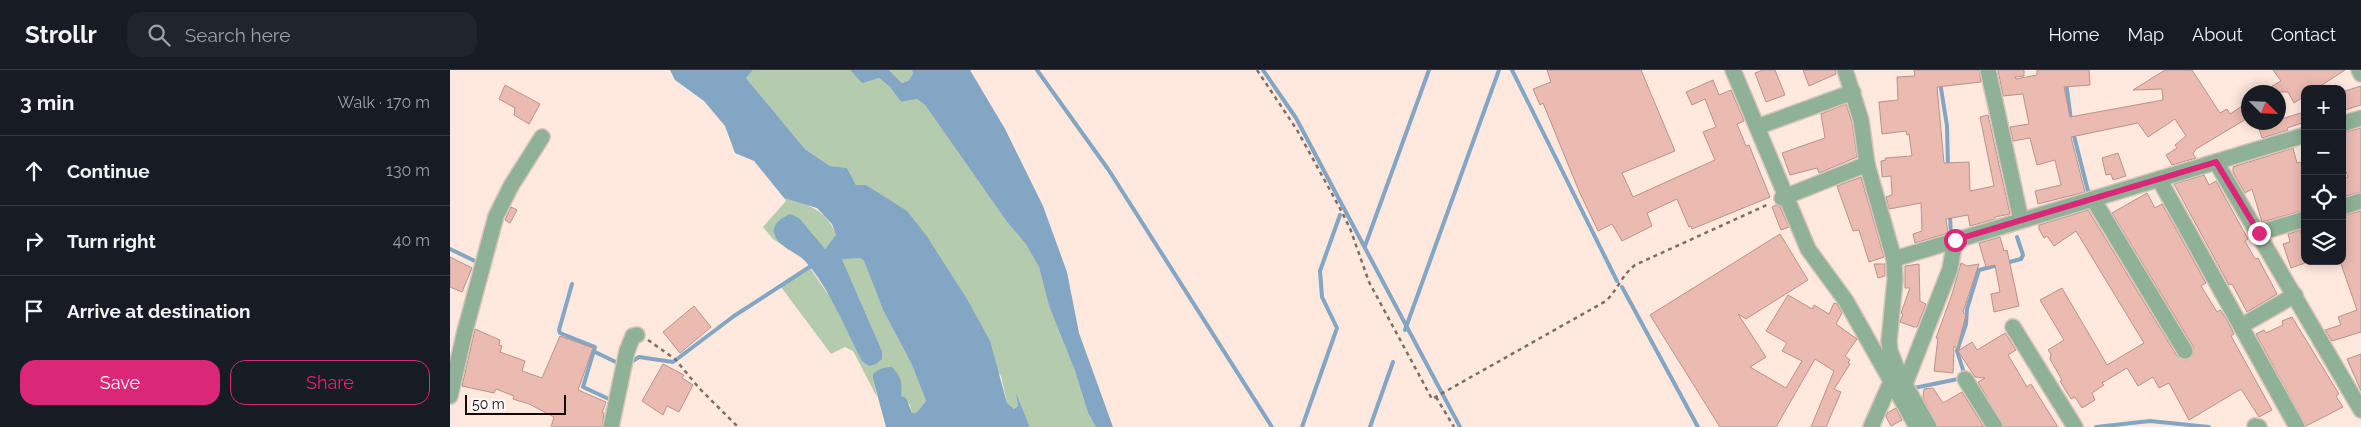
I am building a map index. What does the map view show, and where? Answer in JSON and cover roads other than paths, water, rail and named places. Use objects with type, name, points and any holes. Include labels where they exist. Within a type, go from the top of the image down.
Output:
[{"type":"street","points":[[1733,70],[1762,126]]},
{"type":"street","points":[[1744,70],[1762,126],[1788,195],[1813,250],[1929,427]]},
{"type":"street","points":[[1845,70],[1861,120],[1867,164],[1894,259],[1890,351],[1897,380],[1917,427]]},
{"type":"street","points":[[1988,70],[2021,220]]},
{"type":"street","points":[[2359,70],[2361,74]]},
{"type":"street","points":[[1762,126],[1853,92]]},
{"type":"street","points":[[2346,123],[2361,118]]},
{"type":"street","points":[[1894,259],[2301,136]]},
{"type":"street","points":[[450,396],[465,331],[496,216],[511,186],[542,137]]},
{"type":"street","points":[[2216,162],[2361,410]]},
{"type":"street","points":[[1788,195],[1867,164]]},
{"type":"street","points":[[2159,179],[2297,427]]},
{"type":"street","points":[[2093,199],[2185,351]]},
{"type":"street","points":[[2346,206],[2361,201]]},
{"type":"street","points":[[2259,233],[2302,220]]},
{"type":"street","points":[[1871,427],[1897,380],[1950,269],[1955,240]]},
{"type":"street","points":[[2241,326],[2295,295]]},
{"type":"street","points":[[2013,327],[2075,427]]},
{"type":"street","points":[[611,427],[630,341],[633,336],[637,335]]},
{"type":"street","points":[[1965,379],[1995,427]]},
{"type":"water","points":[[670,70],[753,70],[746,78],[805,149],[830,166],[847,168],[856,185],[866,185],[907,211],[926,235],[967,299],[990,341],[1007,403],[1014,409],[1018,406],[1016,393],[1030,427],[886,427],[873,379],[873,374],[877,371],[892,367],[900,377],[901,396],[906,398],[912,413],[916,413],[926,401],[912,365],[883,310],[864,261],[860,258],[842,259],[882,351],[882,359],[876,364],[869,366],[862,361],[814,271],[805,261],[779,242],[774,233],[776,224],[790,214],[799,218],[825,249],[836,235],[832,224],[817,208],[784,198],[754,161],[735,153],[725,126],[704,101],[675,80]]},
{"type":"water","points":[[850,70],[889,70],[902,83],[908,81],[913,74],[912,70],[970,70],[1005,129],[1043,206],[1067,272],[1079,333],[1113,427],[1096,427],[1088,413],[1075,371],[1049,306],[1039,267],[1025,243],[1007,222],[925,105],[917,99],[901,102],[890,87],[879,78],[862,83]]},
{"type":"waterway","points":[[1037,70],[1108,169],[1272,427]]},
{"type":"waterway","points":[[1263,70],[1296,118],[1460,427]]},
{"type":"waterway","points":[[1365,246],[1429,70]]},
{"type":"waterway","points":[[1405,330],[1499,70]]},
{"type":"waterway","points":[[1512,70],[1617,281]]},
{"type":"waterway","points":[[1940,82],[1947,126],[1948,167]]},
{"type":"waterway","points":[[2066,82],[2071,120]]},
{"type":"waterway","points":[[2073,132],[2089,195]]},
{"type":"waterway","points":[[1950,214],[1951,237]]},
{"type":"waterway","points":[[1302,427],[1337,328],[1322,297],[1320,271],[1340,215]]},
{"type":"waterway","points":[[1914,388],[1965,376],[1957,351],[1966,324],[1967,309],[1979,270],[2021,259],[2023,255],[2017,237]]},
{"type":"waterway","points":[[450,249],[479,263]]},
{"type":"waterway","points":[[631,362],[639,357],[673,362],[734,316],[811,266]]},
{"type":"waterway","points":[[572,284],[559,330],[560,333],[595,347],[583,387],[611,400]]},
{"type":"waterway","points":[[1622,287],[1698,427]]},
{"type":"waterway","points":[[595,352],[620,364]]},
{"type":"waterway","points":[[1370,427],[1393,362]]},
{"type":"waterway","points":[[2096,427],[2150,421],[2209,427]]}]
